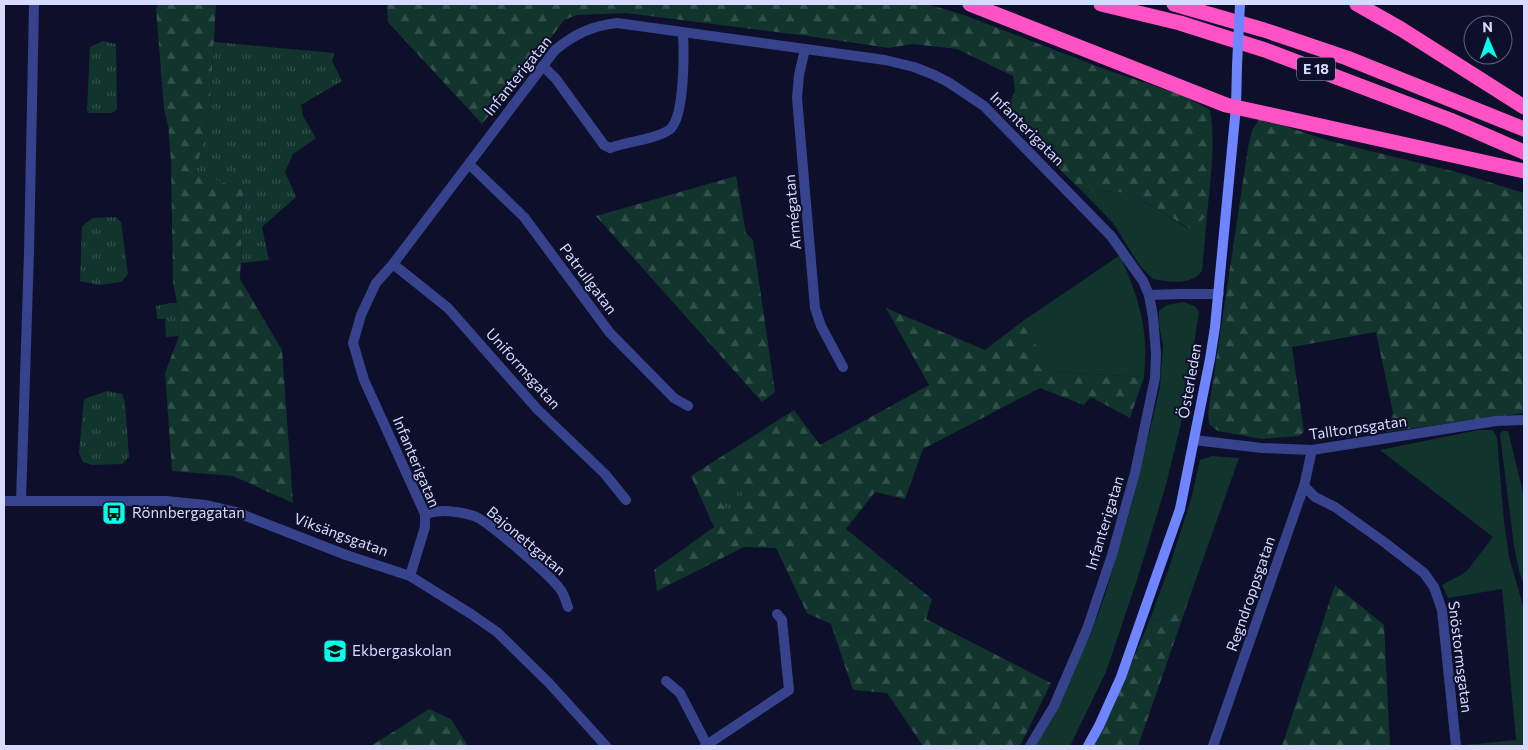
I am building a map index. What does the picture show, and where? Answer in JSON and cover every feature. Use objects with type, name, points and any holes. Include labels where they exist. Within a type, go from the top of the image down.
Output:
[{"type":"highway","points":[[970,4],[1226,105],[1524,170]]},
{"type":"highway","name":"E 18","points":[[1101,4],[1180,24],[1265,50],[1450,120],[1524,152]]},
{"type":"highway","name":"E 18","points":[[1174,4],[1264,30],[1346,58],[1524,129]]},
{"type":"highway","points":[[1357,4],[1401,29],[1524,107]]},
{"type":"main road","name":"Österleden","points":[[1088,746],[1121,677],[1180,509],[1210,360],[1218,294],[1236,107],[1240,4]]},
{"type":"street","points":[[21,501],[34,4]]},
{"type":"street","name":"Infanterigatan","points":[[410,576],[425,527],[425,514],[364,380],[353,343],[361,315],[376,283],[393,264],[554,50],[571,36],[605,24],[617,23],[885,60],[914,67],[948,82],[984,106],[1111,236],[1143,281],[1149,295],[1153,316],[1156,354],[1155,378],[1135,473],[1112,555],[1087,629],[1054,706],[1030,746]]},
{"type":"street","points":[[543,66],[556,79],[604,145],[610,148],[670,130],[675,123],[682,90],[684,64],[683,33]]},
{"type":"street","name":"Armégatan","points":[[805,49],[799,76],[797,98],[815,308],[843,367]]},
{"type":"street","name":"Patrullgatan","points":[[468,164],[524,217],[610,333],[674,398],[688,406]]},
{"type":"street","name":"Uniformsgatan","points":[[393,264],[448,308],[538,410],[605,474],[626,500]]},
{"type":"street","points":[[1149,295],[1218,294]]},
{"type":"street","name":"Talltorpsgatan","points":[[1194,440],[1262,448],[1312,450],[1496,421],[1524,420]]},
{"type":"street","name":"Regndroppsgatan","points":[[1213,746],[1304,486],[1312,450]]},
{"type":"street","name":"Snöstormsgatan","points":[[1304,486],[1315,497],[1335,507],[1424,573],[1434,587],[1442,610],[1456,746]]},
{"type":"street","name":"Viksängsgatan","points":[[4,501],[166,501],[206,505],[236,512],[346,555],[410,576],[498,632],[549,683],[606,746]]},
{"type":"street","name":"Bajonettgatan","points":[[425,514],[436,510],[476,517],[490,526],[552,580],[563,593],[568,607]]},
{"type":"street","points":[[666,681],[680,693],[706,746],[789,690],[782,620],[777,614]]},
{"type":"green space","points":[[158,4],[216,4],[210,106],[196,174],[244,189],[240,279],[282,350],[293,503],[233,476],[172,471],[165,373],[179,336],[177,303],[173,282],[171,161],[168,125],[164,109],[156,9]]},
{"type":"green space","points":[[387,4],[927,4],[964,15],[1104,69],[1184,96],[1210,110],[1212,150],[1207,216],[1190,229],[1131,193],[1081,190],[1004,116],[1015,91],[1013,76],[957,49],[912,44],[889,48],[626,13],[577,15],[564,20],[540,53],[482,124],[388,22]]},
{"type":"green space","points":[[103,41],[116,44],[117,109],[112,113],[89,113],[87,110],[90,47]]},
{"type":"green space","points":[[214,42],[334,53],[332,61],[342,81],[301,105],[303,116],[316,138],[293,154],[285,172],[296,197],[262,227],[269,260],[241,263],[244,189],[196,174],[210,106]]},
{"type":"green space","points":[[1263,119],[1330,141],[1460,173],[1524,193],[1524,413],[1386,432],[1393,413],[1376,332],[1292,347],[1304,432],[1299,436],[1262,439],[1218,431],[1209,424],[1208,414],[1248,148],[1252,130],[1259,120]]},
{"type":"green space","points":[[736,176],[746,233],[753,240],[775,392],[762,402],[596,216]]},
{"type":"green space","points":[[1081,190],[1131,193],[1189,229],[1207,216],[1202,271],[1197,276],[1186,281],[1173,282],[1153,279],[1140,266],[1113,223]]},
{"type":"green space","points":[[116,217],[121,222],[128,274],[121,282],[99,285],[80,281],[82,226],[93,218]]},
{"type":"green space","points":[[1120,255],[1137,300],[1144,329],[1144,377],[1054,372],[1045,364],[1023,321]]},
{"type":"green space","points":[[1183,302],[1195,306],[1199,312],[1183,415],[1166,485],[1137,580],[1106,672],[1070,746],[1035,746],[1091,633],[1105,595],[1134,497],[1160,387],[1163,345],[1159,325],[1159,311],[1167,305]]},
{"type":"green space","points":[[177,303],[179,336],[166,337],[165,319],[157,319],[156,306]]},
{"type":"green space","points":[[886,308],[985,350],[1023,321],[1045,363],[1054,372],[1144,377],[1130,418],[1091,397],[1084,405],[1040,388],[923,449],[905,499],[875,492],[846,529],[932,599],[926,619],[1051,683],[1020,746],[923,746],[887,693],[853,690],[831,624],[807,613],[776,548],[744,547],[657,591],[654,570],[714,527],[691,476],[794,410],[820,445],[929,385]]},
{"type":"green space","points":[[107,391],[122,394],[125,402],[129,457],[122,464],[92,465],[83,462],[79,453],[84,399]]},
{"type":"green space","points":[[1478,430],[1493,430],[1497,438],[1509,557],[1524,609],[1524,746],[1465,746],[1516,740],[1502,589],[1448,598],[1442,585],[1466,572],[1493,537],[1380,450]]},
{"type":"green space","points":[[1503,431],[1508,431],[1524,496],[1524,585],[1514,546],[1500,434]]},
{"type":"green space","points":[[1212,456],[1239,458],[1195,582],[1167,615],[1148,624],[1169,568],[1191,499],[1200,460]]},
{"type":"green space","points":[[733,482],[740,488],[742,496],[729,509],[723,507],[718,496]]},
{"type":"green space","points":[[1195,582],[1138,746],[1094,746],[1113,707],[1148,624],[1167,615]]},
{"type":"green space","points":[[1335,585],[1384,625],[1390,746],[1282,746]]},
{"type":"green space","points":[[429,709],[451,719],[468,746],[371,746]]},
{"type":"place","name":"Rönnbergagatan","points":[[114,513]]},
{"type":"place","name":"Ekbergaskolan","points":[[335,651]]}]
